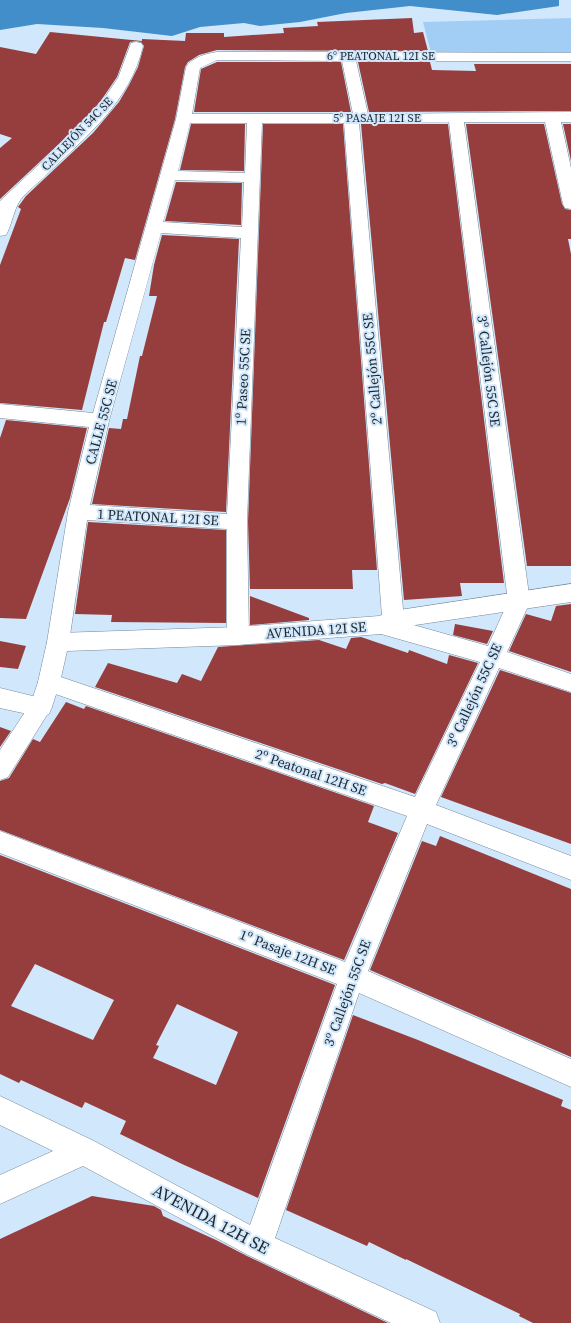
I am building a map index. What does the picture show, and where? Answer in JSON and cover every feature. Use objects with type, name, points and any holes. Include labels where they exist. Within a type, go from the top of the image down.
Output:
[{"type":"street","name":"CALLEJÓN 54C SE","points":[[6,205],[109,104],[125,80],[134,61],[136,46]]},
{"type":"street","name":"6° PEATONAL 12I SE","points":[[193,66],[205,58],[217,56],[348,55],[571,57]]},
{"type":"street","name":"2º Callejón 55C SE","points":[[348,55],[356,118],[387,623]]},
{"type":"street","name":"CALLE 55C SE","points":[[0,770],[41,707],[49,682],[58,642],[78,512],[100,421],[184,119],[193,66]]},
{"type":"street","points":[[552,117],[571,204]]},
{"type":"street","name":"5° PASAJE 12I SE","points":[[184,119],[571,117]]},
{"type":"street","name":"3º Callejón 55C SE","points":[[258,1245],[352,977],[421,810],[492,656],[519,602],[456,118]]},
{"type":"street","name":"1º Paseo 55C SE","points":[[238,636],[237,522],[255,119]]},
{"type":"street","points":[[168,175],[252,178]]},
{"type":"street","points":[[0,231],[6,205]]},
{"type":"street","points":[[154,227],[250,233]]},
{"type":"street","points":[[0,411],[100,421]]},
{"type":"street","name":"1 PEATONAL 12I SE","points":[[78,512],[237,522]]},
{"type":"street","name":"AVENIDA 12I SE","points":[[58,642],[238,636],[387,623],[571,593]]},
{"type":"street","points":[[387,623],[571,683]]},
{"type":"street","name":"2º Peatonal 12H SE","points":[[49,682],[421,810],[571,868]]},
{"type":"street","points":[[0,698],[41,707]]},
{"type":"street","name":"1º Pasaje 12H SE","points":[[0,842],[352,977],[571,1073]]},
{"type":"street","name":"AVENIDA 12H SE","points":[[0,1110],[84,1151],[258,1245],[425,1323]]},
{"type":"street","points":[[0,1190],[84,1151]]},
{"type":"shaded area","points":[[0,0],[559,0],[559,6],[497,15],[410,6],[346,13],[300,22],[260,26],[244,23],[200,27],[172,36],[103,28],[37,24],[0,30]]},
{"type":"shaded area","points":[[571,18],[571,52],[431,53],[423,22]]},
{"type":"building","points":[[412,18],[414,33],[423,32],[428,51],[217,50],[199,55],[188,62],[185,67],[175,119],[135,260],[125,258],[106,322],[104,322],[82,410],[0,403],[0,265],[21,209],[18,207],[26,196],[93,133],[119,102],[138,67],[144,46],[141,42],[130,42],[117,77],[100,102],[76,128],[0,199],[0,148],[12,138],[0,134],[0,47],[36,54],[50,32],[142,41],[142,39],[185,41],[186,33],[224,33],[224,37],[284,33],[283,28],[318,26],[317,22]]},
{"type":"building","points":[[217,62],[341,62],[351,112],[194,112],[201,69]]},
{"type":"building","points":[[358,62],[430,62],[432,70],[476,71],[474,64],[571,64],[571,111],[369,112]]},
{"type":"building","points":[[191,124],[245,124],[244,171],[180,170]]},
{"type":"building","points":[[263,124],[343,124],[377,570],[352,570],[353,589],[250,589],[248,522]]},
{"type":"building","points":[[361,124],[448,124],[504,583],[460,583],[462,596],[404,600]]},
{"type":"building","points":[[466,124],[544,124],[562,204],[565,209],[571,210],[571,239],[568,239],[571,254],[571,566],[527,566]]},
{"type":"building","points":[[563,124],[571,124],[571,161]]},
{"type":"building","points":[[176,182],[242,183],[241,225],[165,221]]},
{"type":"building","points":[[162,235],[239,239],[226,512],[92,504],[109,428],[121,429],[123,419],[127,419],[140,356],[142,356],[157,296],[149,296],[154,265]]},
{"type":"building","points":[[6,420],[87,428],[70,498],[26,619],[0,618],[0,438]]},
{"type":"building","points":[[88,522],[226,530],[226,623],[111,622],[112,615],[75,614]]},
{"type":"building","points":[[250,596],[309,618],[309,620],[250,625]]},
{"type":"building","points":[[571,604],[571,672],[509,651],[526,614],[551,621],[556,606]]},
{"type":"building","points":[[455,624],[493,631],[487,644],[453,635]]},
{"type":"building","points":[[361,637],[408,653],[409,650],[447,664],[449,655],[478,663],[415,794],[95,687],[108,663],[177,683],[182,674],[201,681],[218,647],[319,640],[346,649],[351,638]]},
{"type":"building","points":[[0,641],[26,646],[18,669],[0,667]]},
{"type":"building","points":[[500,670],[571,693],[571,844],[441,797]]},
{"type":"building","points":[[66,702],[84,709],[86,706],[374,806],[368,822],[398,833],[344,960],[0,830],[0,781],[9,778],[33,739],[40,742]]},
{"type":"building","points":[[0,727],[11,731],[0,747]]},
{"type":"building","points":[[440,836],[571,889],[571,1057],[370,970],[422,841],[436,846]]},
{"type":"building","points":[[0,855],[335,985],[258,1198],[120,1134],[126,1121],[85,1102],[82,1108],[21,1080],[19,1083],[0,1074]],"holes":[[[35,964],[114,1000],[93,1040],[11,1006]],[[177,1004],[238,1032],[216,1085],[153,1058],[159,1046],[156,1045]]]},
{"type":"building","points":[[353,1015],[418,1040],[563,1100],[561,1106],[571,1110],[571,1323],[533,1323],[519,1316],[520,1314],[369,1242],[367,1246],[286,1210]]},
{"type":"building","points":[[92,1196],[154,1206],[161,1210],[163,1216],[388,1323],[0,1323],[0,1239]]}]
